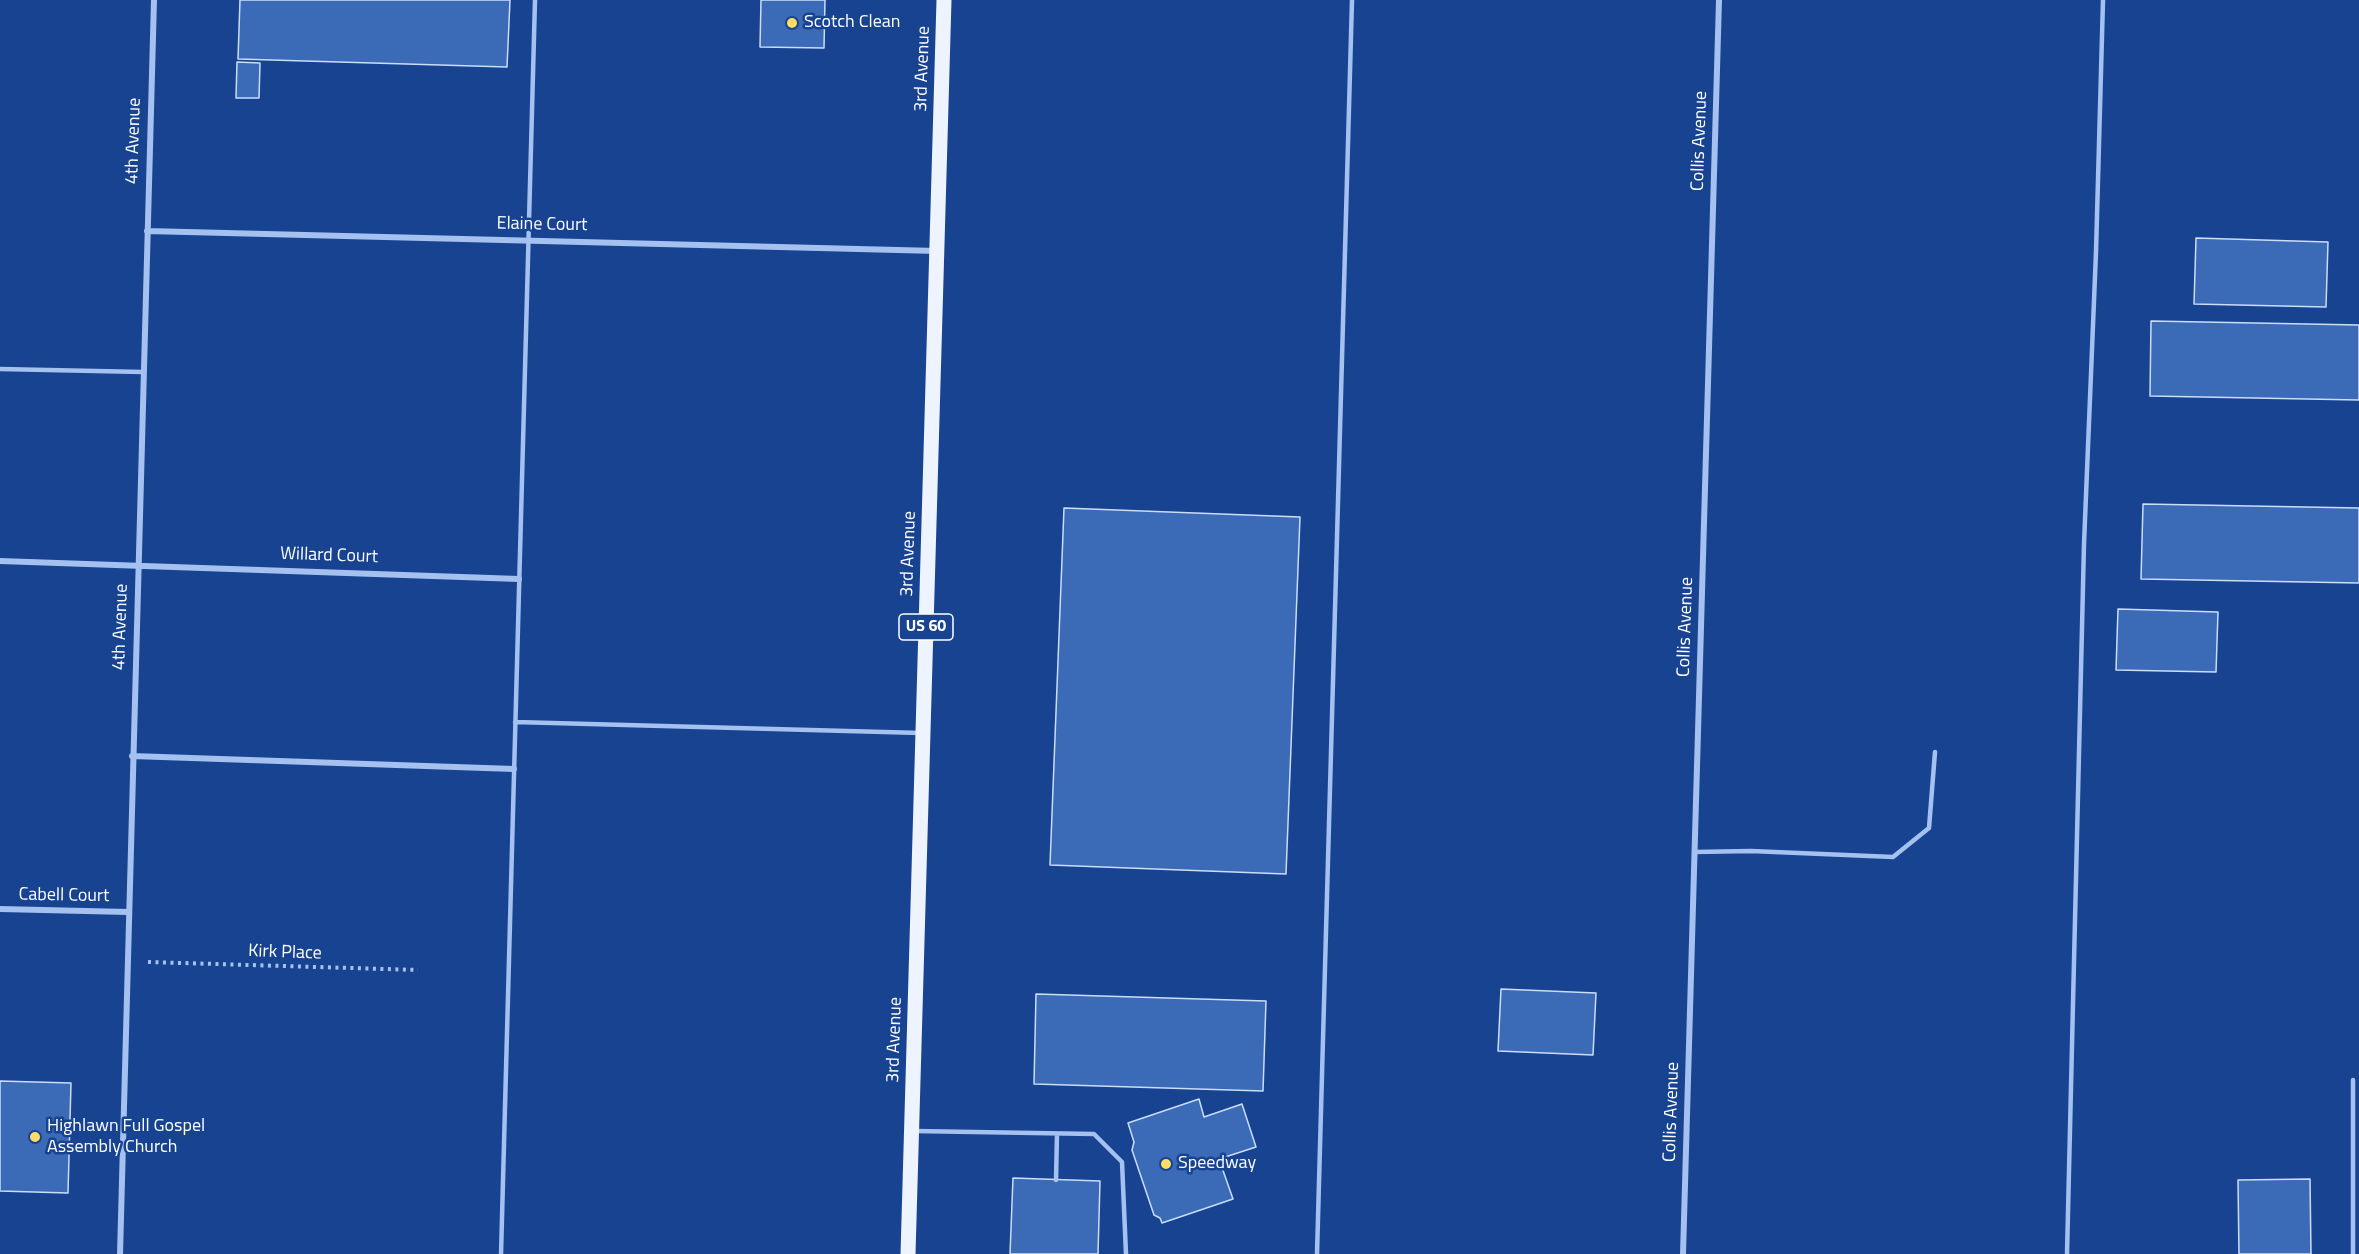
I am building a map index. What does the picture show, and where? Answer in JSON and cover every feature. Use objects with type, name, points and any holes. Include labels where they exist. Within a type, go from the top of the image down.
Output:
[{"type":"main road","name":"3rd Avenue","points":[[908,1254],[944,0]]},
{"type":"street","name":"4th Avenue","points":[[120,1254],[154,0]]},
{"type":"street","name":"Collis Avenue","points":[[1683,1254],[1719,0]]},
{"type":"street","name":"Elaine Court","points":[[147,231],[937,251]]},
{"type":"street","name":"Willard Court","points":[[0,561],[519,579]]},
{"type":"street","points":[[132,756],[514,769]]},
{"type":"street","name":"Cabell Court","points":[[0,909],[128,912]]},
{"type":"lane","points":[[501,1254],[535,0]]},
{"type":"lane","points":[[1317,1254],[1352,0]]},
{"type":"lane","points":[[2067,1254],[2084,544],[2096,252],[2103,0]]},
{"type":"lane","points":[[0,369],[143,372]]},
{"type":"lane","points":[[515,722],[923,733]]},
{"type":"lane","points":[[1694,852],[1751,851],[1893,857],[1929,828],[1935,752]]},
{"type":"lane","points":[[2353,1080],[2353,1254]]},
{"type":"lane","points":[[912,1130],[1094,1134],[1122,1162],[1126,1254]]},
{"type":"lane","points":[[1056,1180],[1057,1134]]},
{"type":"path","name":"Kirk Place","points":[[153,962],[418,970]]},
{"type":"building","points":[[240,0],[510,0],[507,67],[238,59]]},
{"type":"building","name":"Scotch Clean","points":[[761,0],[825,0],[824,48],[760,47]]},
{"type":"building","points":[[237,62],[260,63],[259,98],[236,98]]},
{"type":"building","points":[[2196,238],[2328,242],[2326,307],[2194,304]]},
{"type":"building","points":[[2151,321],[2359,325],[2359,400],[2150,396]]},
{"type":"building","points":[[2143,504],[2359,508],[2359,583],[2141,579]]},
{"type":"building","points":[[1064,508],[1300,517],[1286,874],[1050,865]]},
{"type":"building","points":[[2118,609],[2218,612],[2216,672],[2116,670]]},
{"type":"building","points":[[1501,989],[1596,993],[1593,1055],[1498,1051]]},
{"type":"building","points":[[1036,994],[1266,1001],[1263,1091],[1034,1084]]},
{"type":"building","name":"Highlawn Full Gospel Assembly Church","points":[[0,1081],[71,1083],[68,1193],[0,1191]]},
{"type":"building","points":[[1199,1099],[1204,1117],[1242,1104],[1256,1147],[1219,1159],[1233,1199],[1162,1223],[1160,1218],[1154,1215],[1132,1150],[1134,1142],[1128,1123]]},
{"type":"building","points":[[1013,1178],[1100,1181],[1098,1254],[1010,1254]]},
{"type":"building","points":[[2310,1179],[2311,1254],[2239,1254],[2238,1180]]},
{"type":"place","name":"Scotch Clean","points":[[792,23]]},
{"type":"place","name":"Highlawn Full Gospel Assembly Church","points":[[35,1137]]},
{"type":"place","name":"Speedway","points":[[1166,1164]]}]
